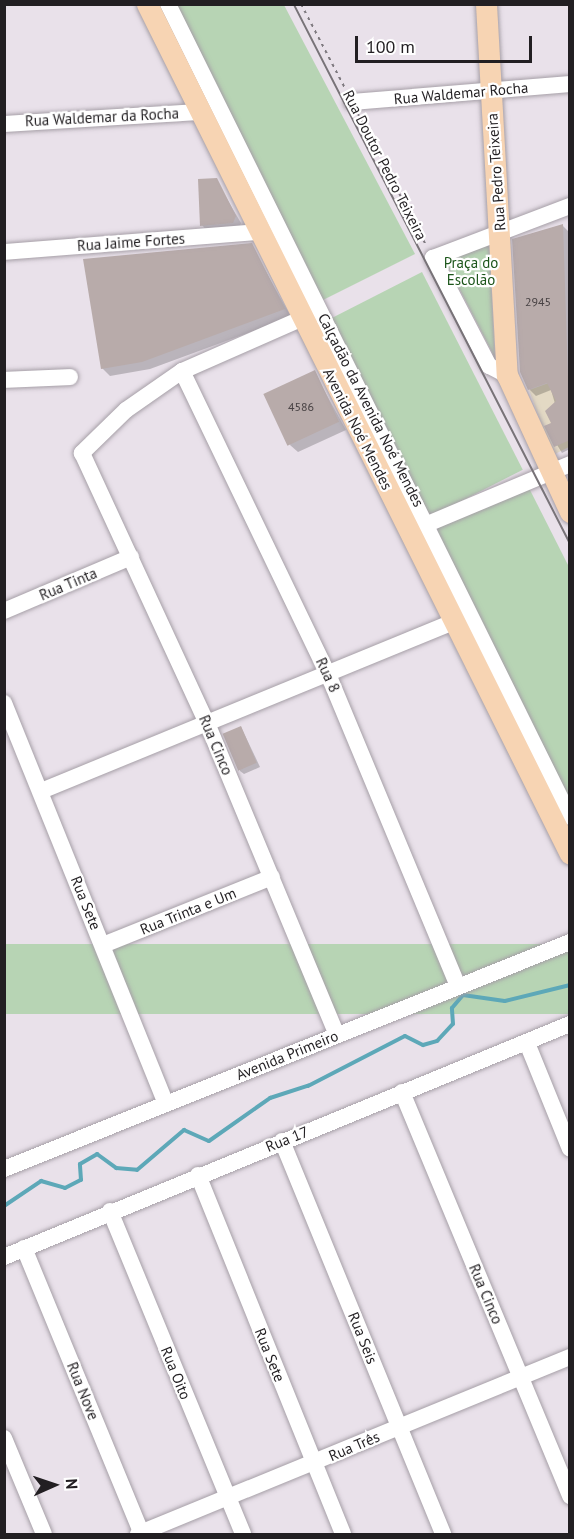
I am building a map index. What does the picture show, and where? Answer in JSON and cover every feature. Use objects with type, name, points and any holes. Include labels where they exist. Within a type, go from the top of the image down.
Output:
[{"type":"main road","name":"Avenida Noé Mendes","points":[[147,4],[258,232],[418,528],[454,622],[570,854]]},
{"type":"main road","name":"Rua Pedro Teixeira","points":[[486,4],[507,375]]},
{"type":"main road","name":"Rua Doutor Pedro Teixeira","points":[[507,375],[560,468],[570,512]]},
{"type":"street","name":"Calçadão da Avenida Noé Mendes","points":[[168,4],[418,528],[570,817]]},
{"type":"street","name":"Rua Waldemar Rocha","points":[[352,102],[570,84]]},
{"type":"street","name":"Rua Waldemar da Rocha","points":[[4,123],[199,112]]},
{"type":"street","points":[[433,258],[570,206]]},
{"type":"street","name":"Rua Jaime Fortes","points":[[4,252],[258,232]]},
{"type":"street","name":"Rua Doutor Pedro Teixeira","points":[[433,258],[489,366],[507,375]]},
{"type":"street","points":[[182,371],[303,318]]},
{"type":"street","name":"Rua Cinco","points":[[182,371],[86,445],[84,460],[207,723],[337,1035]]},
{"type":"street","name":"Rua 8","points":[[182,371],[328,674],[458,986]]},
{"type":"street","points":[[4,380],[70,377]]},
{"type":"street","points":[[418,528],[560,468]]},
{"type":"street","name":"Rua Tinta","points":[[4,611],[130,557]]},
{"type":"street","points":[[41,791],[454,622]]},
{"type":"street","name":"Rua Sete","points":[[4,703],[166,1103]]},
{"type":"street","name":"Rua Trinta e Um","points":[[103,945],[272,877]]},
{"type":"street","name":"Avenida Primeiro","points":[[4,1170],[570,942]]},
{"type":"street","name":"Rua 17","points":[[4,1257],[110,1211],[570,1024]]},
{"type":"street","points":[[527,1043],[570,1149]]},
{"type":"street","name":"Rua Cinco","points":[[402,1092],[570,1496]]},
{"type":"street","name":"Rua Seis","points":[[282,1141],[443,1534]]},
{"type":"street","name":"Rua Sete","points":[[198,1175],[343,1534]]},
{"type":"street","name":"Rua Oito","points":[[110,1211],[243,1534]]},
{"type":"street","name":"Rua Nove","points":[[24,1248],[141,1534]]},
{"type":"street","name":"Rua Três","points":[[141,1534],[570,1357]]},
{"type":"street","points":[[4,1438],[44,1534]]},
{"type":"path","name":"Rua Doutor Pedro Teixeira","points":[[301,4],[433,258]]},
{"type":"shaded area","points":[[568,376],[569,447],[553,455],[529,390]]},
{"type":"green space","points":[[158,5],[284,5],[415,254],[309,307]]},
{"type":"green space","name":"Praça do Escolão","points":[[489,242],[495,358],[445,261]]},
{"type":"green space","points":[[422,272],[523,470],[419,522],[319,325]]},
{"type":"green space","points":[[529,488],[569,567],[569,801],[421,533]]},
{"type":"green space","points":[[4,944],[569,944],[569,1014],[4,1014]]},
{"type":"building","points":[[217,178],[236,216],[233,223],[200,226],[198,179]]},
{"type":"building","points":[[563,224],[570,440],[554,447],[544,426],[551,423],[545,411],[556,401],[547,383],[528,390],[520,372],[512,239]]},
{"type":"building","points":[[252,243],[285,309],[142,362],[101,369],[83,259]]},
{"type":"building","points":[[315,370],[339,422],[287,446],[263,394]]},
{"type":"building","points":[[241,726],[257,763],[238,771],[223,734]]},
{"type":"waterway","points":[[4,1206],[41,1181],[65,1188],[81,1180],[80,1164],[97,1154],[116,1168],[137,1170],[184,1130],[209,1141],[270,1098],[308,1086],[405,1036],[423,1045],[437,1041],[453,1024],[452,1008],[463,995],[505,1001],[570,985]]},
{"type":"tram line","points":[[294,4],[570,543]]}]
